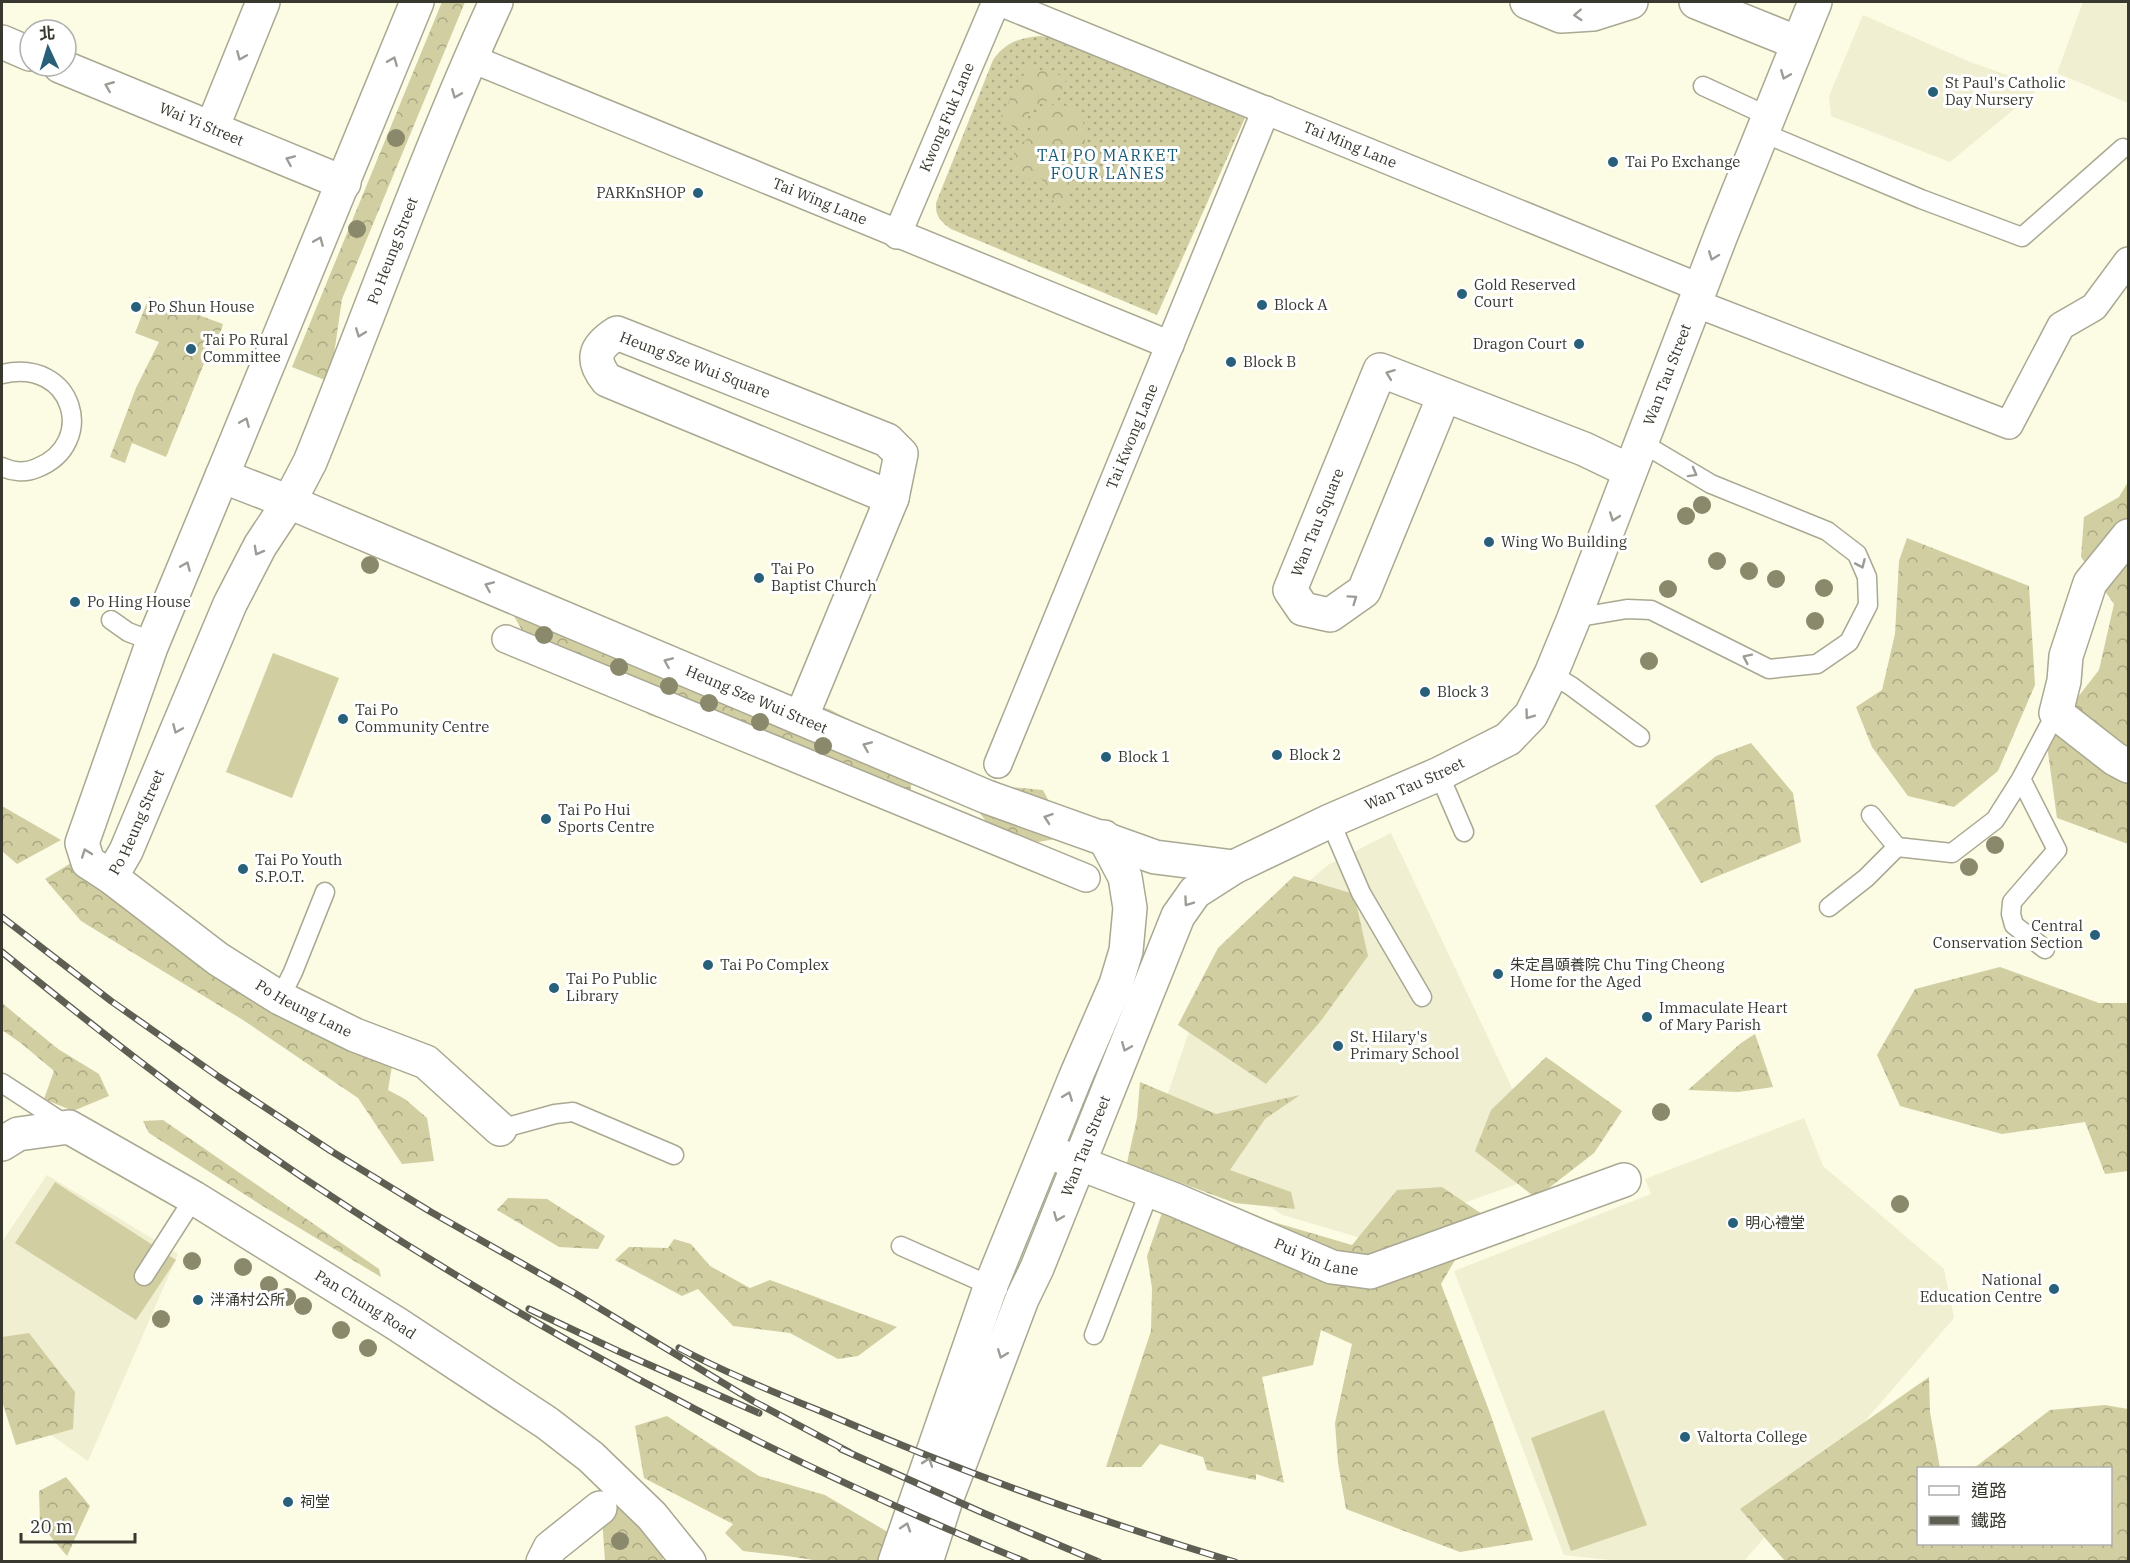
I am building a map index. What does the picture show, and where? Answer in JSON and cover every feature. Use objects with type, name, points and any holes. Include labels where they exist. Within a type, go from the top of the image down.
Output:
[{"type":"street","points":[[212,128],[263,2]]},
{"type":"street","name":"Po Heung Street","points":[[417,2],[154,642],[82,843],[88,862],[111,877],[126,851],[230,604],[260,546],[289,502],[315,452],[358,337],[470,58],[496,2]]},
{"type":"street","name":"Tai Ming Lane","points":[[998,2],[1266,110],[2009,425],[2061,326],[2094,307],[2128,261]]},
{"type":"street","name":"Kwong Fuk Lane","points":[[897,235],[998,2]]},
{"type":"street","points":[[1527,2],[1561,16],[1593,14],[1631,2]]},
{"type":"street","points":[[1696,2],[1798,43]]},
{"type":"street","name":"Wan Tau Street","points":[[931,1498],[1037,1268],[1178,916],[1195,892],[1234,867],[1330,821],[1439,774],[1509,739],[1531,715],[1574,618],[1764,124],[1815,2]]},
{"type":"street","points":[[2,42],[18,49]]},
{"type":"street","name":"Tai Wing Lane","points":[[470,58],[1170,345]]},
{"type":"street","name":"Wai Yi Street","points":[[78,73],[344,183]]},
{"type":"street","name":"Tai Kwong Lane","points":[[998,764],[1266,110]]},
{"type":"street","name":"Heung Sze Wui Square","points":[[801,718],[892,498],[901,454],[887,440],[617,333],[605,340],[596,355],[598,369],[607,380],[892,498]]},
{"type":"street","name":"Wan Tau Square","points":[[1444,396],[1364,591],[1330,615],[1303,609],[1290,590],[1380,370],[1584,449],[1636,457]]},
{"type":"street","points":[[222,476],[289,502]]},
{"type":"street","name":"Heung Sze Wui Street","points":[[289,502],[987,796],[1155,857],[1234,867]]},
{"type":"street","points":[[2128,536],[2090,583],[2066,656],[2064,681],[2056,714],[2115,759],[2128,766]]},
{"type":"street","points":[[506,639],[1086,878]]},
{"type":"street","points":[[926,1562],[931,1498],[991,1285],[1092,1037],[1116,984],[1126,951],[1130,908],[1125,877],[1104,837]]},
{"type":"street","name":"Po Heung Lane","points":[[111,877],[218,959],[280,998],[355,1035],[426,1062],[500,1129]]},
{"type":"street","points":[[2,1144],[18,1134],[69,1127]]},
{"type":"street","name":"Pan Chung Road","points":[[69,1127],[194,1198],[398,1324],[548,1423],[591,1457],[611,1498],[652,1516],[689,1562]]},
{"type":"street","name":"Pui Yin Lane","points":[[1047,1151],[1150,1190],[1332,1267],[1370,1272],[1624,1180]]},
{"type":"street","points":[[543,1562],[550,1548],[611,1498]]},
{"type":"street","points":[[895,1562],[931,1498]]},
{"type":"lane","points":[[1703,86],[1764,124],[1921,199],[2022,237],[2123,148]]},
{"type":"lane","points":[[2,374],[23,371],[48,378],[66,396],[72,425],[68,440],[60,453],[47,464],[32,471],[18,471],[2,467]]},
{"type":"lane","points":[[1574,618],[1627,609],[1651,610],[1769,669],[1816,664],[1849,642],[1868,605],[1867,577],[1857,554],[1827,531],[1712,484],[1636,457]]},
{"type":"lane","points":[[111,620],[128,632],[154,642]]},
{"type":"lane","points":[[1551,674],[1571,686],[1640,738]]},
{"type":"lane","points":[[1871,815],[1897,847],[1952,853],[1995,820],[2021,779],[2056,714]]},
{"type":"lane","points":[[1439,774],[1464,832]]},
{"type":"lane","points":[[2021,779],[2058,850],[2012,902],[2011,914],[2014,925],[2045,949]]},
{"type":"lane","points":[[1330,821],[1361,893],[1422,997]]},
{"type":"lane","points":[[1829,907],[1866,878],[1897,847]]},
{"type":"lane","points":[[280,998],[293,972],[325,892]]},
{"type":"lane","points":[[2,1083],[69,1127]]},
{"type":"lane","points":[[500,1129],[555,1114],[573,1112],[674,1155]]},
{"type":"lane","points":[[1094,1335],[1150,1190]]},
{"type":"lane","points":[[144,1276],[194,1198]]},
{"type":"lane","points":[[901,1246],[1022,1299]]},
{"type":"shaded area","points":[[2083,2],[2128,2],[2128,103],[2057,73]]},
{"type":"shaded area","name":"St Paul's Catholic Day Nursery","points":[[1863,15],[1970,62],[2041,87],[1950,162],[1831,116],[1829,96]]},
{"type":"shaded area","name":"St. Hilary's Primary School","points":[[1391,833],[1552,1172],[1432,1214],[1378,1243],[1283,1215],[1208,1169],[1162,1111],[1206,981],[1277,909],[1328,865]]},
{"type":"shaded area","name":"Valtorta College","points":[[1804,1118],[1823,1166],[1944,1269],[1954,1318],[1744,1561],[1619,1561],[1564,1555],[1454,1271],[1651,1194],[1645,1179]]},
{"type":"shaded area","points":[[47,1175],[178,1254],[88,1461],[2,1400],[2,1242]]},
{"type":"green space","points":[[442,2],[465,2],[342,299],[330,382],[292,367]]},
{"type":"green space","points":[[1040,36],[1245,118],[1157,315],[951,229],[938,215],[936,203],[993,60],[1008,45],[1026,38]]},
{"type":"green space","points":[[1028,67],[1068,77],[1058,96],[1030,109],[1025,132],[1015,129],[1001,116]]},
{"type":"green space","points":[[1055,104],[1070,108],[1079,115],[1084,127],[1085,142],[1097,149],[1076,176],[1065,208],[1049,196],[1042,178],[1026,178],[1016,171],[1014,165],[1014,151],[1018,145],[1031,137],[1033,120],[1036,115]]},
{"type":"green space","points":[[149,297],[223,324],[218,341],[214,339],[166,457],[132,443],[125,463],[110,457],[136,388],[159,342],[135,333]]},
{"type":"green space","points":[[2128,482],[2128,844],[2057,818],[2046,738],[2099,670],[2114,604],[2081,557],[2084,517],[2119,497]]},
{"type":"green space","points":[[1907,538],[2029,586],[2035,685],[1998,771],[1954,807],[1908,796],[1872,747],[1856,707],[1882,690],[1895,634],[1899,561]]},
{"type":"green space","points":[[532,594],[570,639],[624,631],[770,694],[829,709],[917,756],[910,792],[649,715],[595,666],[526,638],[507,603]]},
{"type":"green space","points":[[273,653],[339,678],[292,798],[226,772]]},
{"type":"green space","points":[[1751,743],[1793,793],[1801,842],[1701,883],[1655,806],[1716,756]]},
{"type":"green space","points":[[979,784],[1043,790],[1067,837],[1038,842],[990,827],[970,799]]},
{"type":"green space","points":[[2,806],[61,840],[17,864],[2,851]]},
{"type":"green space","points":[[76,860],[393,1060],[388,1090],[405,1099],[427,1118],[434,1161],[402,1164],[358,1098],[243,1020],[81,921],[45,879]]},
{"type":"green space","points":[[1294,876],[1354,894],[1368,956],[1320,1022],[1266,1084],[1178,1025],[1218,948]]},
{"type":"green space","points":[[2000,967],[2099,1003],[2128,1003],[2128,1171],[2105,1174],[2085,1122],[2002,1134],[1900,1106],[1877,1055],[1915,989]]},
{"type":"green space","points":[[2,1003],[58,1049],[99,1074],[109,1096],[73,1111],[44,1099],[54,1071],[2,1030]]},
{"type":"green space","points":[[1755,1034],[1773,1087],[1738,1092],[1688,1090],[1741,1043]]},
{"type":"green space","points":[[1546,1057],[1622,1111],[1594,1153],[1536,1198],[1475,1151],[1491,1110]]},
{"type":"green space","points":[[1140,1082],[1216,1114],[1300,1095],[1265,1119],[1230,1170],[1291,1192],[1295,1209],[1235,1203],[1127,1163],[1137,1118]]},
{"type":"green space","points":[[163,1120],[379,1269],[381,1277],[261,1205],[149,1133],[143,1121]]},
{"type":"green space","points":[[55,1182],[176,1260],[136,1320],[15,1243]]},
{"type":"green space","points":[[1442,1187],[1510,1233],[1455,1260],[1441,1284],[1490,1413],[1533,1540],[1460,1552],[1346,1509],[1338,1463],[1335,1423],[1352,1344],[1321,1330],[1313,1365],[1262,1377],[1284,1483],[1256,1474],[1256,1480],[1207,1470],[1203,1457],[1160,1444],[1141,1467],[1106,1467],[1151,1331],[1152,1288],[1147,1256],[1163,1210],[1253,1216],[1352,1245],[1397,1190]]},
{"type":"green space","points":[[508,1198],[547,1199],[605,1236],[598,1249],[559,1247],[497,1210]]},
{"type":"green space","points":[[674,1239],[691,1244],[710,1266],[750,1288],[770,1280],[897,1327],[858,1356],[838,1359],[790,1333],[733,1326],[698,1289],[682,1296],[615,1260],[629,1247],[668,1248]]},
{"type":"green space","points":[[29,1333],[75,1392],[73,1429],[16,1445],[2,1401],[2,1337]]},
{"type":"green space","points":[[1929,1377],[1930,1412],[1940,1467],[1917,1467],[1917,1545],[2112,1545],[2112,1467],[1975,1467],[2050,1410],[2105,1405],[2128,1409],[2128,1561],[1785,1561],[1740,1509]]},
{"type":"green space","points":[[1604,1410],[1647,1525],[1571,1551],[1531,1438]]},
{"type":"green space","points":[[667,1416],[759,1476],[825,1495],[891,1534],[881,1561],[820,1561],[743,1551],[725,1533],[733,1524],[644,1478],[635,1426]]},
{"type":"green space","points":[[66,1477],[90,1506],[67,1556],[40,1524],[39,1491]]},
{"type":"green space","points":[[621,1497],[660,1538],[663,1561],[605,1561],[602,1518]]},
{"type":"railway","points":[[2,917],[111,1001],[219,1077],[331,1151],[431,1212],[576,1294],[753,1401],[849,1452]]},
{"type":"railway","points":[[2,952],[150,1070],[201,1107],[397,1239],[498,1300],[705,1414],[918,1516],[1026,1562]]},
{"type":"railway","points":[[529,1309],[759,1413]]},
{"type":"railway","points":[[679,1348],[770,1390],[977,1475],[1079,1512],[1235,1562]]},
{"type":"railway","points":[[841,1449],[1099,1562]]},
{"type":"place","name":"St Paul's Catholic Day Nursery","points":[[1933,92]]},
{"type":"place","name":"Tai Po Exchange","points":[[1613,162]]},
{"type":"place","name":"PARKnSHOP","points":[[698,193]]},
{"type":"place","name":"Gold Reserved Court","points":[[1462,294]]},
{"type":"place","name":"Block A","points":[[1262,305]]},
{"type":"place","name":"Po Shun House","points":[[136,307]]},
{"type":"place","name":"Dragon Court","points":[[1579,344]]},
{"type":"place","name":"Tai Po Rural Committee","points":[[191,349]]},
{"type":"place","name":"Block B","points":[[1231,362]]},
{"type":"place","name":"Wing Wo Building","points":[[1489,542]]},
{"type":"place","name":"Tai Po Baptist Church","points":[[759,578]]},
{"type":"place","name":"Po Hing House","points":[[75,602]]},
{"type":"place","name":"Block 3","points":[[1425,692]]},
{"type":"place","name":"Tai Po Community Centre","points":[[343,719]]},
{"type":"place","name":"Block 2","points":[[1277,755]]},
{"type":"place","name":"Block 1","points":[[1106,757]]},
{"type":"place","name":"Tai Po Hui Sports Centre","points":[[546,819]]},
{"type":"place","name":"Tai Po Youth S.P.O.T.","points":[[243,869]]},
{"type":"place","name":"Central Conservation Section","points":[[2095,935]]},
{"type":"place","name":"Tai Po Complex","points":[[708,965]]},
{"type":"place","name":"朱定昌頤養院 Chu Ting Cheong Home for the Aged","points":[[1498,974]]},
{"type":"place","name":"Tai Po Public Library","points":[[554,988]]},
{"type":"place","name":"Immaculate Heart of Mary Parish","points":[[1647,1017]]},
{"type":"place","name":"St. Hilary's Primary School","points":[[1338,1046]]},
{"type":"place","name":"明心禮堂","points":[[1733,1223]]},
{"type":"place","name":"National Education Centre","points":[[2054,1289]]},
{"type":"place","name":"泮涌村公所","points":[[198,1300]]},
{"type":"place","name":"Valtorta College","points":[[1685,1437]]},
{"type":"place","name":"祠堂","points":[[288,1502]]},
{"type":"district","name":"TAI PO MARKET FOUR LANES","points":[[1108,164]]}]
